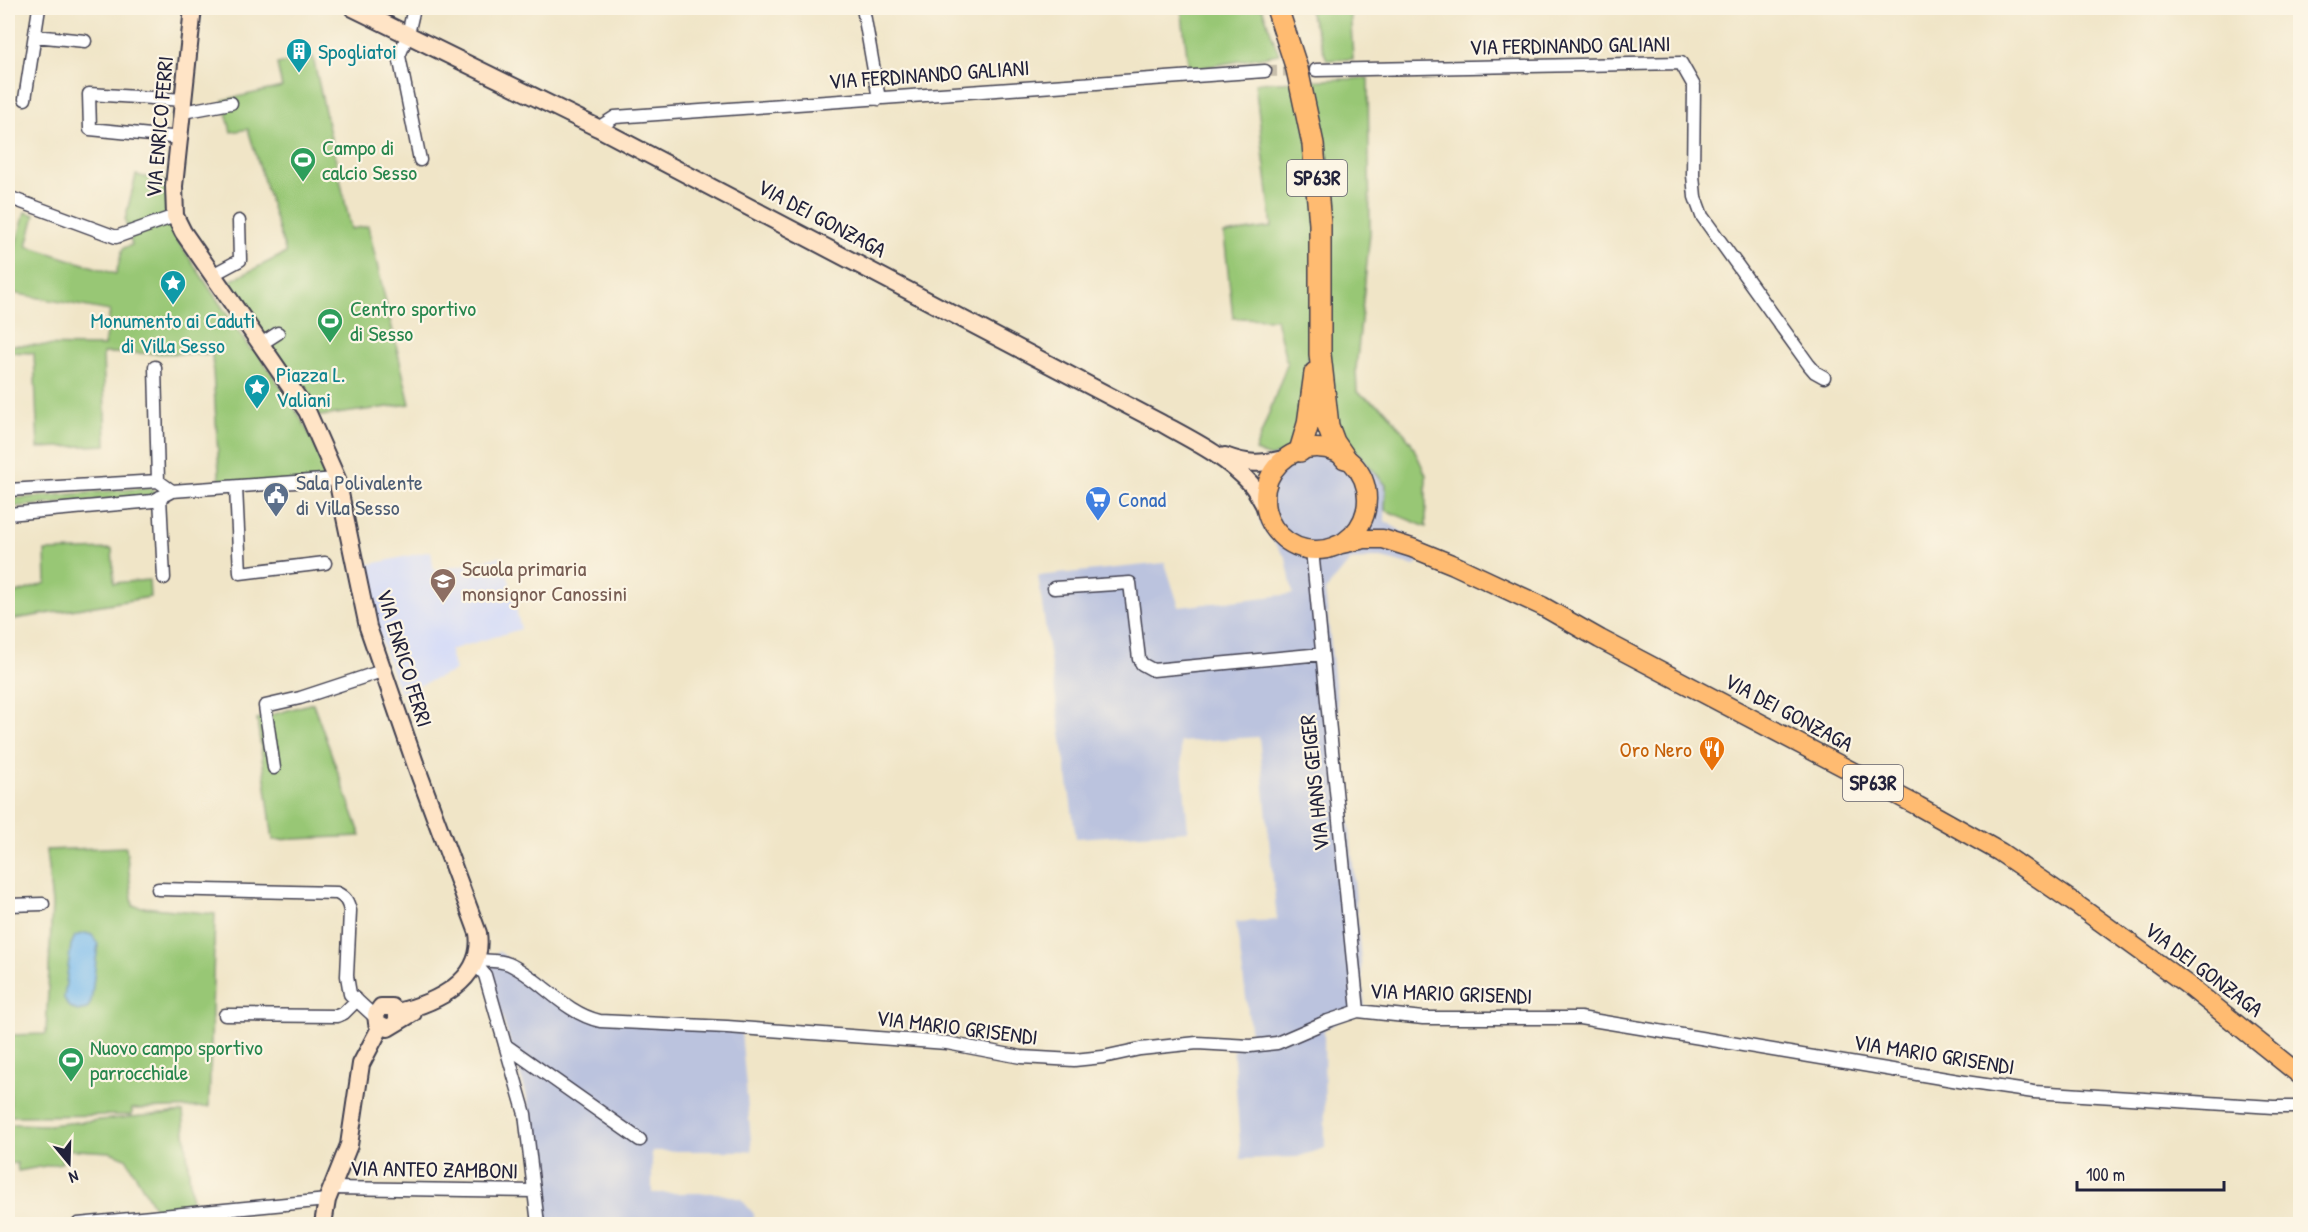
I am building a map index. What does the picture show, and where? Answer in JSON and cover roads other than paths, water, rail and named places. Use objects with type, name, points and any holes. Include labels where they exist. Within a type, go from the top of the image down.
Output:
[{"type":"highway","name":"SP63R","points":[[1276,8],[1289,43],[1303,96],[1317,178],[1320,236],[1320,354],[1328,426],[1334,442],[1346,458]]},
{"type":"highway","name":"SP63R","points":[[1292,455],[1308,424],[1313,384],[1320,354]]},
{"type":"main road","points":[[1292,455],[1324,449],[1346,458]]},
{"type":"main road","name":"SP63R","points":[[1266,508],[1265,495],[1268,481],[1275,469],[1292,455]]},
{"type":"main road","name":"SP63R","points":[[1346,458],[1362,477],[1367,502],[1378,526],[1412,548]]},
{"type":"main road","points":[[1337,545],[1345,541],[1358,528],[1367,502]]},
{"type":"main road","points":[[1266,508],[1271,524],[1282,537],[1296,546],[1312,550]]},
{"type":"main road","name":"SP63R","points":[[1312,550],[1365,539],[1383,539],[1412,548]]},
{"type":"main road","name":"VIA DEI GONZAGA","points":[[1412,548],[1542,606],[2000,852],[2189,986],[2301,1075]]},
{"type":"street","points":[[26,99],[39,8]]},
{"type":"street","name":"VIA ENRICO FERRI","points":[[193,8],[181,138],[174,186],[175,216],[307,411],[337,479],[347,517],[362,602],[382,671],[476,925],[479,942],[476,962],[485,975],[525,1114],[538,1224]]},
{"type":"street","name":"VIA DEI GONZAGA","points":[[353,8],[598,128],[1161,423],[1210,451],[1239,472],[1253,486],[1266,508]]},
{"type":"street","points":[[414,8],[408,34],[399,56],[420,160]]},
{"type":"street","points":[[863,8],[879,99]]},
{"type":"street","points":[[35,36],[85,41]]},
{"type":"street","name":"VIA FERDINANDO GALIANI","points":[[1316,70],[1681,63],[1694,86],[1693,175],[1695,197],[1702,216],[1809,365],[1824,377]]},
{"type":"street","name":"VIA FERDINANDO GALIANI","points":[[598,128],[615,117],[1266,72]]},
{"type":"street","points":[[181,138],[90,129],[89,94],[183,106],[231,103]]},
{"type":"street","points":[[8,197],[116,237],[175,216]]},
{"type":"street","points":[[214,274],[240,260],[239,221]]},
{"type":"street","points":[[261,344],[278,333]]},
{"type":"street","points":[[155,367],[158,481]]},
{"type":"street","name":"VIA DEI GONZAGA","points":[[1210,451],[1242,462],[1261,464],[1292,455]]},
{"type":"street","points":[[8,514],[153,501],[172,491],[337,479]]},
{"type":"street","points":[[8,490],[158,481],[172,491]]},
{"type":"street","points":[[236,487],[240,573],[325,563]]},
{"type":"street","points":[[160,497],[164,578]]},
{"type":"street","name":"VIA HANS GEIGER","points":[[1312,550],[1358,1011]]},
{"type":"street","points":[[1054,588],[1130,583],[1140,659],[1142,664],[1154,670],[1322,654]]},
{"type":"street","points":[[274,768],[265,706],[300,698],[382,671]]},
{"type":"street","points":[[158,889],[337,892],[348,902],[347,976],[350,994],[386,1019]]},
{"type":"street","points":[[8,905],[44,904]]},
{"type":"street","points":[[323,1224],[329,1194],[349,1145],[361,1064],[386,1019],[438,999],[458,984],[476,962]]},
{"type":"street","name":"VIA MARIO GRISENDI","points":[[476,962],[506,963],[569,1007],[600,1021],[727,1027],[935,1042],[1021,1057],[1074,1060],[1103,1057],[1140,1048],[1197,1043],[1250,1046],[1277,1043],[1358,1011],[1423,1018],[1580,1018],[2034,1092],[2301,1107]]},
{"type":"street","points":[[225,1015],[337,1016],[358,1001]]},
{"type":"street","points":[[505,1045],[640,1140]]},
{"type":"street","name":"VIA ANTEO ZAMBONI","points":[[78,1224],[329,1194],[534,1191]]},
{"type":"water","points":[[85,933],[92,935],[98,944],[91,1002],[87,1009],[77,1011],[68,1006],[64,998],[71,945],[75,936]]},
{"type":"tunnel","points":[[1265,71],[1303,70]]},
{"type":"place","name":"Spogliatoi","points":[[299,74]]},
{"type":"place","name":"Campo di calcio Sesso","points":[[303,183]]},
{"type":"place","name":"Monumento ai Caduti di Villa Sesso","points":[[173,306]]},
{"type":"place","name":"Centro sportivo di Sesso","points":[[330,344]]},
{"type":"place","name":"Piazza L. Valiani","points":[[257,410]]},
{"type":"place","name":"Sala Polivalente di Villa Sesso","points":[[276,518]]},
{"type":"place","name":"Conad","points":[[1098,522]]},
{"type":"place","name":"Scuola primaria monsignor Canossini","points":[[443,604]]},
{"type":"place","name":"Oro Nero","points":[[1712,772]]},
{"type":"place","name":"Nuovo campo sportivo parrocchiale","points":[[71,1083]]}]
